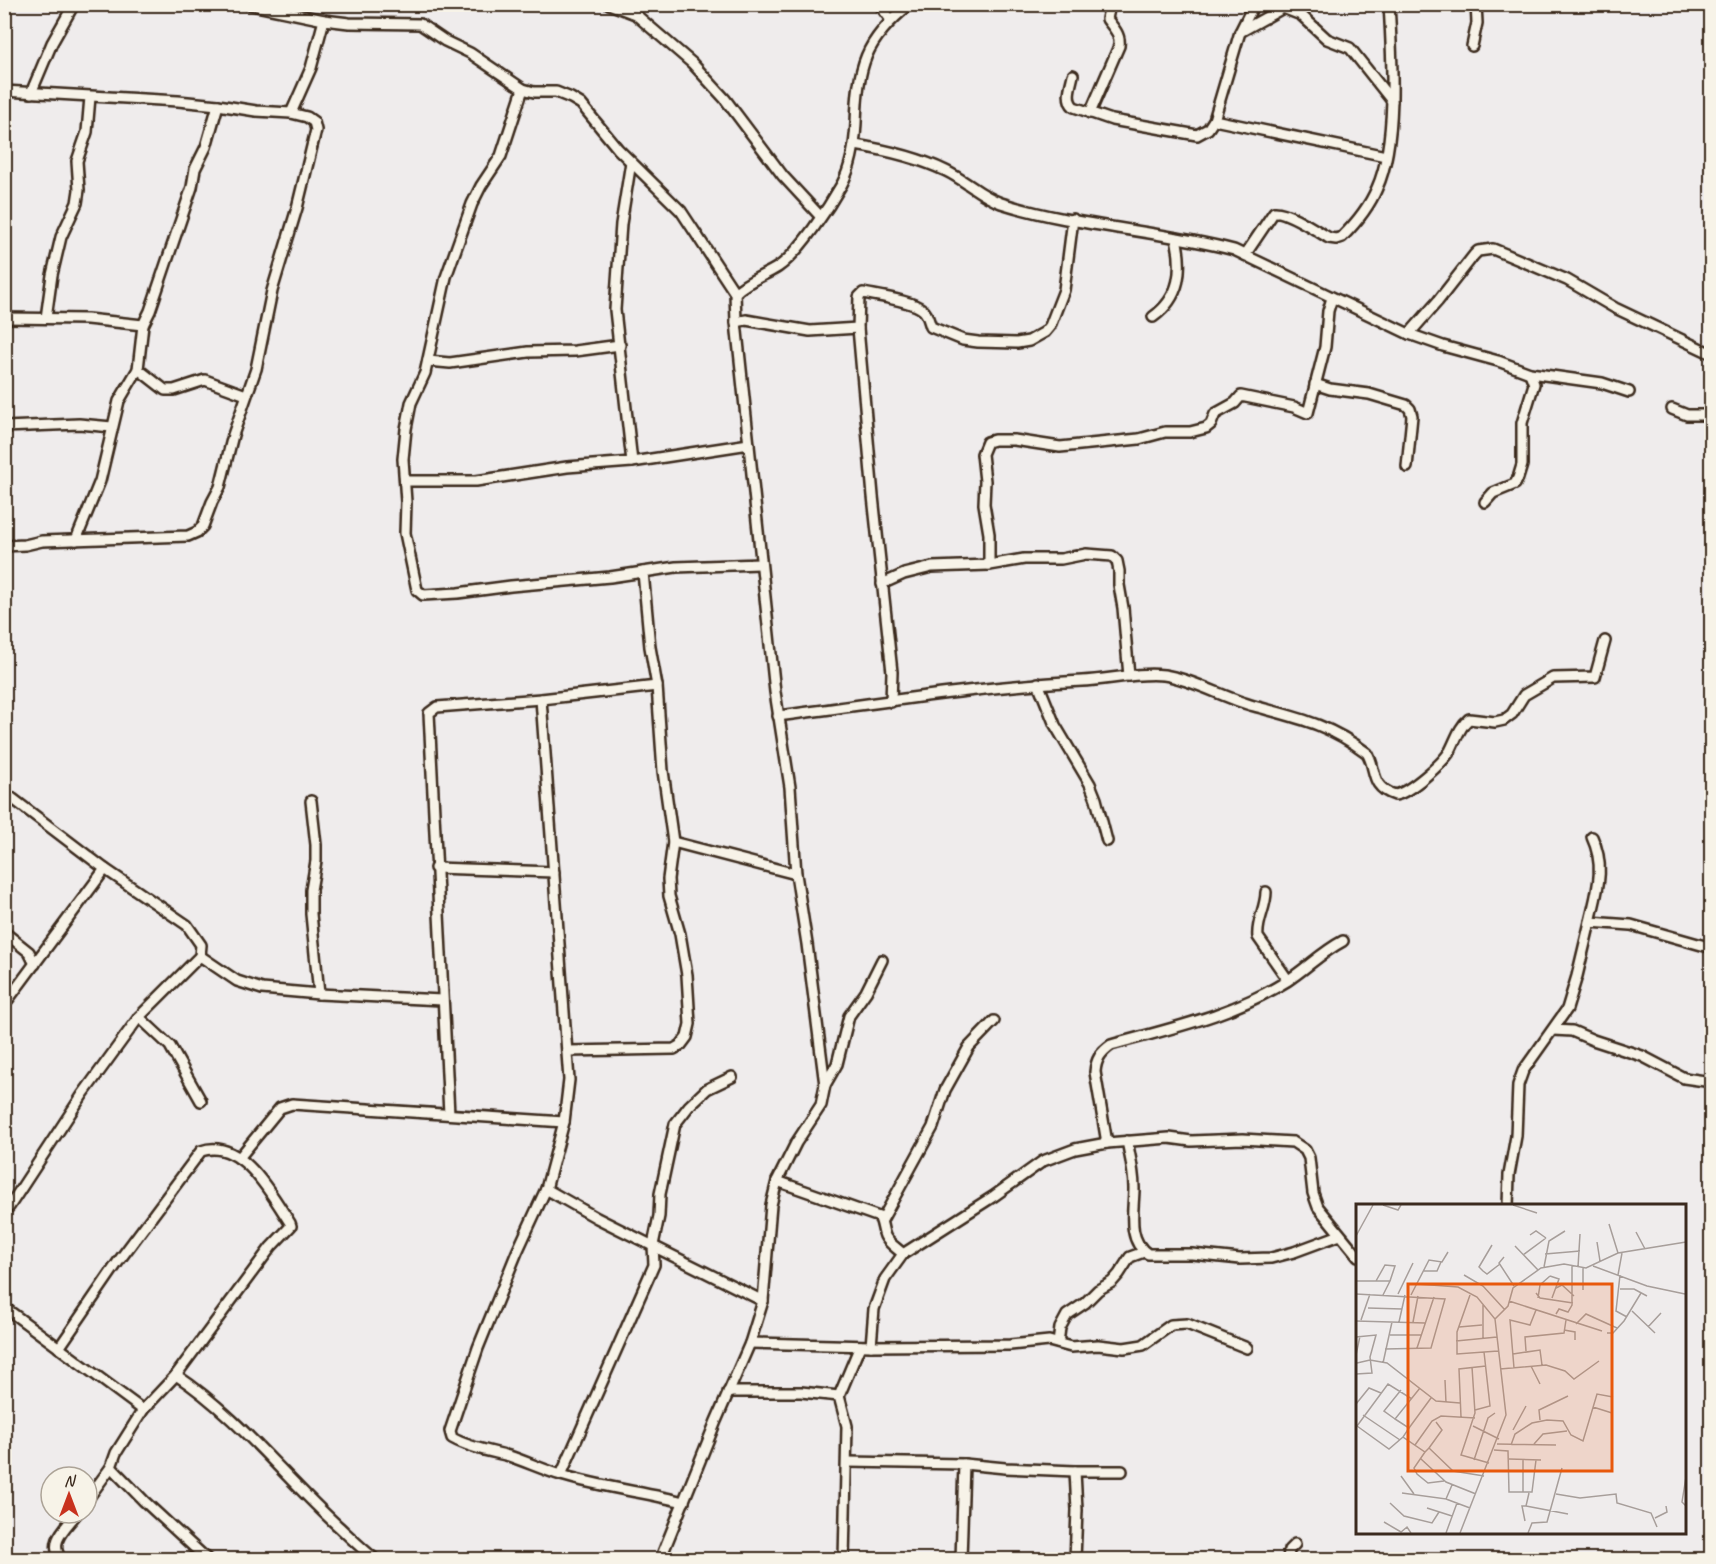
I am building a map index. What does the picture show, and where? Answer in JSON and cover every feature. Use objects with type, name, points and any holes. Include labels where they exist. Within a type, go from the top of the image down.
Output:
[{"type":"street","points":[[31,93],[52,43],[74,4]]},
{"type":"street","points":[[247,4],[324,20],[374,25],[420,24],[445,41],[470,53],[523,89],[534,93],[561,94],[581,104],[595,124],[681,211],[735,292],[760,564],[778,716],[790,787],[796,874],[825,1085]]},
{"type":"street","points":[[609,4],[635,14],[692,63],[724,99],[783,176],[820,216]]},
{"type":"street","points":[[879,4],[891,20]]},
{"type":"street","points":[[735,292],[780,266],[801,243],[842,183],[855,145],[857,89],[867,52],[880,32],[910,4]]},
{"type":"street","points":[[1090,113],[1119,45],[1120,39],[1117,31],[1107,19],[1113,4]]},
{"type":"street","points":[[1073,75],[1070,103],[1090,113],[1161,130],[1197,135],[1208,129],[1214,120],[1240,32],[1254,4]]},
{"type":"street","points":[[1245,255],[1274,212],[1290,215],[1329,238],[1342,237],[1376,191],[1382,177],[1386,156],[1392,101],[1389,4]]},
{"type":"street","points":[[1472,46],[1477,24],[1476,4]]},
{"type":"street","points":[[1240,32],[1283,8],[1293,11],[1308,21],[1327,39],[1350,48],[1392,101]]},
{"type":"street","points":[[291,113],[311,68],[324,20]]},
{"type":"street","points":[[523,89],[501,156],[472,204],[446,277],[428,361],[411,403],[403,459],[405,533],[417,590],[423,595],[467,592],[610,577],[676,567],[760,564]]},
{"type":"street","points":[[4,91],[218,105],[256,111],[291,113],[307,117],[314,122],[316,130],[297,208],[272,291],[256,369],[246,395],[220,488],[203,526],[188,536],[42,541],[26,545],[4,546]]},
{"type":"street","points":[[46,318],[52,274],[61,237],[77,203],[79,190],[77,161],[87,132],[90,97]]},
{"type":"street","points":[[76,540],[100,481],[123,390],[138,369],[143,325],[183,216],[195,169],[206,147],[218,105]]},
{"type":"street","points":[[1214,120],[1386,156]]},
{"type":"street","points":[[855,145],[925,161],[999,202],[1073,219],[1208,243],[1245,255],[1409,334],[1530,373],[1602,383],[1629,392]]},
{"type":"street","points":[[631,162],[621,225],[615,310],[632,462]]},
{"type":"street","points":[[891,702],[892,672],[858,328],[859,297],[863,294],[893,299],[921,308],[931,327],[963,340],[1017,343],[1038,337],[1050,326],[1064,290],[1073,219]]},
{"type":"street","points":[[1153,317],[1165,308],[1180,270],[1176,238]]},
{"type":"street","points":[[1409,334],[1474,255],[1478,251],[1493,249],[1567,280],[1623,312],[1712,354]]},
{"type":"street","points":[[989,565],[989,534],[984,504],[985,481],[982,454],[987,442],[1014,440],[1060,447],[1139,439],[1165,432],[1190,432],[1206,428],[1211,424],[1215,414],[1235,403],[1241,396],[1294,407],[1308,413],[1325,347],[1328,311],[1332,298]]},
{"type":"street","points":[[4,318],[87,319],[143,325]]},
{"type":"street","points":[[736,322],[746,320],[810,330],[858,328]]},
{"type":"street","points":[[428,361],[450,363],[528,352],[575,351],[620,345]]},
{"type":"street","points":[[138,369],[165,390],[174,390],[205,380],[246,395]]},
{"type":"street","points":[[1485,502],[1493,493],[1515,484],[1518,478],[1522,465],[1522,423],[1534,384],[1530,373]]},
{"type":"street","points":[[1315,384],[1330,389],[1369,393],[1406,405],[1412,416],[1407,467]]},
{"type":"street","points":[[1672,409],[1687,415],[1712,415]]},
{"type":"street","points":[[4,427],[79,424],[112,428]]},
{"type":"street","points":[[405,481],[476,482],[567,467],[632,462],[749,444]]},
{"type":"street","points":[[882,584],[904,574],[932,567],[989,565],[1024,559],[1061,560],[1086,554],[1112,556],[1117,561],[1119,571],[1130,676]]},
{"type":"street","points":[[568,1052],[674,1049],[681,1045],[687,1037],[690,1024],[687,975],[680,934],[669,896],[668,879],[673,842],[663,771],[657,686],[650,647],[643,572]]},
{"type":"street","points":[[778,716],[1038,683],[1164,675],[1247,704],[1322,725],[1367,753],[1373,776],[1385,790],[1395,795],[1410,788],[1443,762],[1462,727],[1469,719],[1495,722],[1503,720],[1512,714],[1524,695],[1553,678],[1594,677],[1605,641]]},
{"type":"street","points":[[1038,683],[1055,725],[1090,784],[1107,841]]},
{"type":"street","points":[[448,1114],[429,713],[437,707],[541,699],[657,686]]},
{"type":"street","points":[[541,699],[568,1052],[569,1080],[564,1122],[546,1188],[483,1337],[450,1431],[452,1438],[464,1445],[511,1457],[561,1475],[611,1488],[633,1490],[684,1502]]},
{"type":"street","points":[[4,792],[105,869],[187,925],[201,945],[200,956],[139,1017],[83,1094],[6,1208]]},
{"type":"street","points":[[311,801],[316,861],[311,890],[311,914],[319,994]]},
{"type":"street","points":[[1508,1204],[1509,1175],[1516,1136],[1518,1085],[1523,1071],[1567,1009],[1599,886],[1601,862],[1592,837]]},
{"type":"street","points":[[673,842],[796,874]]},
{"type":"street","points":[[435,868],[554,873]]},
{"type":"street","points":[[4,1005],[105,869]]},
{"type":"street","points":[[1266,892],[1266,904],[1257,929],[1258,937],[1288,980]]},
{"type":"street","points":[[1590,922],[1631,925],[1712,948]]},
{"type":"street","points":[[4,932],[29,952],[35,964]]},
{"type":"street","points":[[1107,1143],[1095,1072],[1102,1051],[1111,1045],[1188,1025],[1234,1008],[1288,980],[1326,950],[1343,941]]},
{"type":"street","points":[[29,952],[42,954]]},
{"type":"street","points":[[200,956],[237,981],[262,989],[442,1000]]},
{"type":"street","points":[[660,1560],[750,1343],[763,1301],[771,1205],[777,1181],[796,1143],[821,1105],[825,1085],[837,1064],[849,1016],[866,992],[882,960]]},
{"type":"street","points":[[1567,1009],[1572,1031]]},
{"type":"street","points":[[139,1017],[170,1046],[201,1101]]},
{"type":"street","points":[[903,1254],[886,1239],[882,1221],[933,1128],[945,1090],[964,1056],[981,1033],[994,1021]]},
{"type":"street","points":[[1553,1030],[1572,1031],[1642,1056],[1684,1078],[1712,1082]]},
{"type":"street","points":[[561,1475],[654,1265],[653,1245],[659,1216],[660,1194],[675,1124],[706,1089],[732,1077]]},
{"type":"street","points":[[239,1158],[280,1108],[292,1104],[564,1122]]},
{"type":"street","points":[[871,1346],[874,1309],[885,1279],[903,1254],[994,1196],[1043,1161],[1075,1149],[1107,1143],[1168,1138],[1191,1141],[1243,1139],[1293,1142],[1305,1150],[1309,1158],[1314,1200],[1356,1254]]},
{"type":"street","points":[[1127,1141],[1134,1187],[1133,1226],[1137,1241],[1144,1252]]},
{"type":"street","points":[[59,1348],[118,1262],[201,1151],[211,1147],[221,1149],[239,1158],[252,1169],[291,1226],[271,1247],[176,1375],[143,1410],[116,1454],[111,1467],[99,1484]]},
{"type":"street","points":[[777,1181],[879,1217],[882,1221]]},
{"type":"street","points":[[546,1188],[597,1218],[763,1301]]},
{"type":"street","points":[[1058,1343],[1060,1329],[1067,1315],[1085,1303],[1098,1290],[1112,1282],[1130,1257],[1144,1252],[1155,1255],[1192,1254],[1240,1259],[1271,1257],[1294,1252],[1340,1234]]},
{"type":"street","points":[[4,1308],[143,1410]]},
{"type":"street","points":[[750,1343],[871,1346],[1010,1345],[1049,1341],[1071,1347],[1098,1345],[1116,1348],[1135,1347],[1150,1341],[1164,1329],[1177,1323],[1187,1324],[1247,1348]]},
{"type":"street","points":[[844,1560],[847,1426],[839,1396],[860,1346]]},
{"type":"street","points":[[176,1375],[195,1388],[231,1420],[309,1500],[376,1560]]},
{"type":"street","points":[[728,1392],[801,1392],[839,1396]]},
{"type":"street","points":[[847,1462],[964,1464],[1005,1468],[1122,1471]]},
{"type":"street","points":[[961,1560],[964,1464]]},
{"type":"street","points":[[111,1467],[208,1560]]},
{"type":"street","points":[[1075,1471],[1077,1510],[1075,1560]]},
{"type":"street","points":[[62,1560],[56,1551],[56,1542],[68,1525]]},
{"type":"street","points":[[1288,1560],[1289,1550],[1294,1544]]}]
